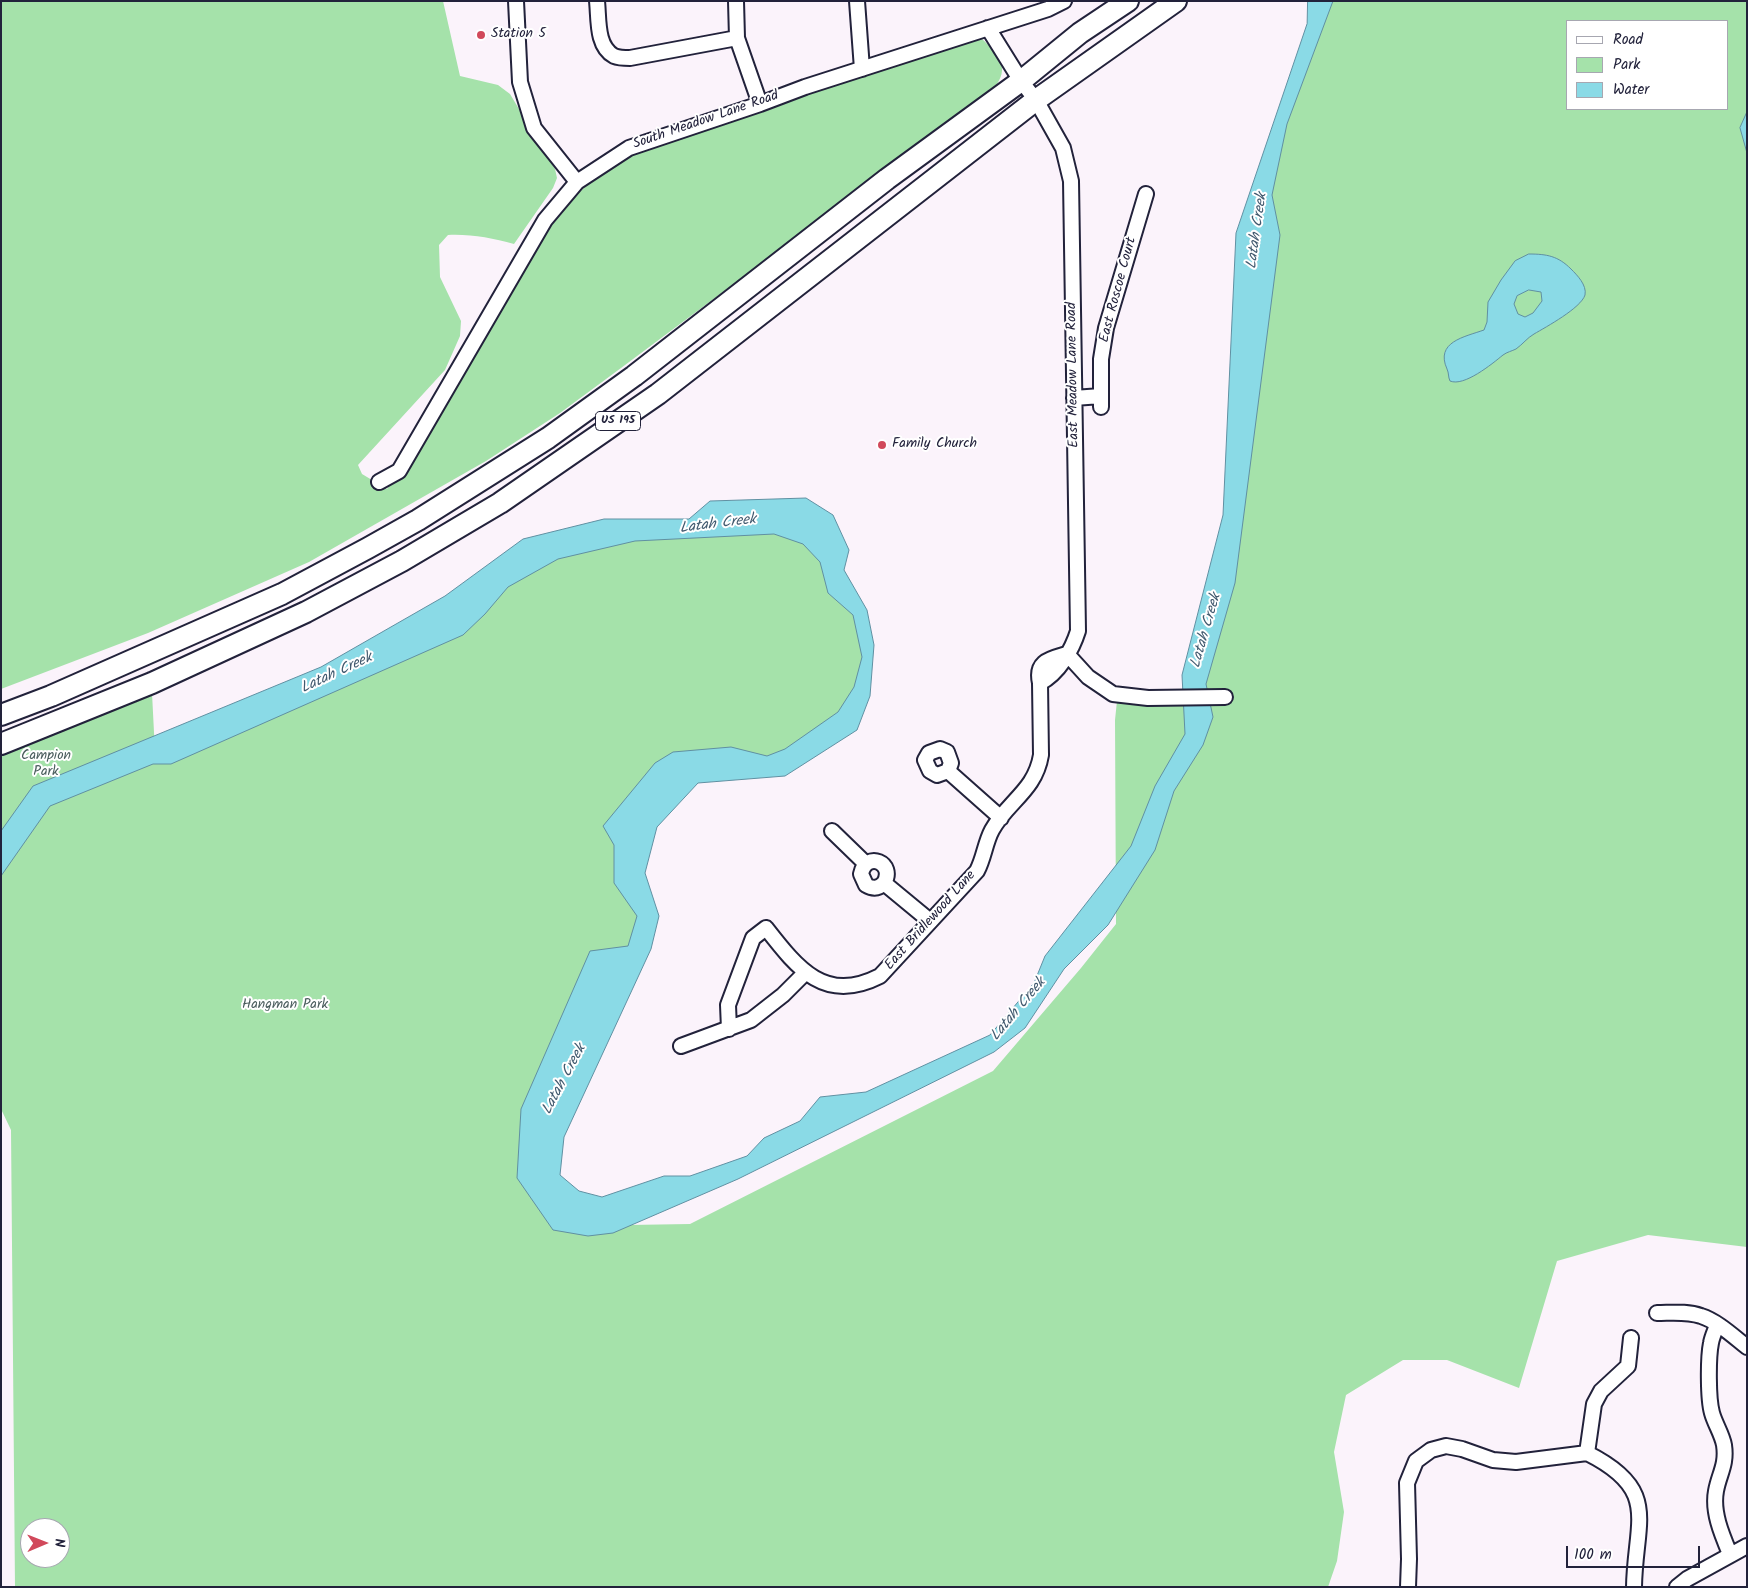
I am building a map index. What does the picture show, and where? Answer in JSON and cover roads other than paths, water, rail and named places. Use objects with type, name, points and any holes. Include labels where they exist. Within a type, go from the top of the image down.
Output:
[{"type":"highway","name":"US 195","points":[[1,715],[51,696],[273,598],[418,520],[548,438],[634,376],[887,179],[1021,80],[1080,33],[1128,1]]},
{"type":"highway","name":"US 195","points":[[1,744],[152,683],[306,612],[402,561],[500,502],[658,394],[1036,100],[1176,1]]},
{"type":"street","points":[[516,1],[520,82],[534,128],[577,182]]},
{"type":"street","points":[[597,1],[599,31],[604,47],[615,56],[630,58],[737,38]]},
{"type":"street","points":[[736,1],[737,38],[760,104]]},
{"type":"street","points":[[857,1],[862,68]]},
{"type":"street","name":"South Meadow Lane Road","points":[[378,482],[399,470],[545,220],[577,182],[629,148],[862,68],[1048,9],[1063,1]]},
{"type":"street","points":[[988,28],[1036,100]]},
{"type":"street","name":"East Meadow Lane Road","points":[[1036,100],[1063,148],[1071,181],[1078,630],[1074,643],[1067,654]]},
{"type":"street","name":"East Roscoe Court","points":[[1074,393],[1101,397],[1101,360],[1106,328],[1146,194]]},
{"type":"street","points":[[1067,654],[1088,677],[1112,694],[1148,698],[1225,697]]},
{"type":"street","name":"East Bridlewood Lane","points":[[729,1029],[728,1005],[753,938],[766,928],[782,949],[805,973],[832,986],[854,986],[866,983],[880,976],[977,871],[992,829],[1030,784],[1040,764],[1040,684],[1038,672],[1045,661],[1067,654]]},
{"type":"street","points":[[948,770],[1001,818]]},
{"type":"street","points":[[832,831],[866,864]]},
{"type":"street","points":[[875,861],[883,864],[887,871],[887,879],[884,883],[878,888],[866,885],[860,874],[866,864],[875,861]]},
{"type":"street","points":[[884,883],[930,921]]},
{"type":"street","points":[[681,1046],[751,1020],[783,995],[805,973]]},
{"type":"street","points":[[1657,1313],[1683,1313],[1701,1316],[1747,1347]]},
{"type":"street","points":[[1717,1325],[1711,1343],[1709,1395],[1712,1413],[1720,1430],[1724,1446],[1725,1458],[1716,1491],[1716,1506],[1720,1532],[1730,1554]]},
{"type":"street","points":[[1587,1453],[1594,1404],[1601,1391],[1628,1366],[1631,1338]]},
{"type":"street","points":[[1408,1587],[1409,1559],[1406,1483],[1416,1461],[1431,1450],[1446,1446],[1505,1462],[1587,1453],[1606,1462],[1622,1475],[1634,1492],[1640,1512],[1634,1567],[1634,1587]]},
{"type":"street","points":[[1677,1587],[1687,1579],[1747,1546]]},
{"type":"water","name":"Latah Creek","points":[[1308,1],[1333,1],[1287,124],[1272,195],[1280,235],[1235,583],[1206,684],[1213,717],[1203,745],[1174,791],[1155,850],[1108,925],[1064,969],[1025,1028],[994,1052],[738,1179],[613,1233],[588,1236],[553,1230],[517,1178],[521,1109],[590,951],[628,946],[637,916],[614,883],[614,845],[603,826],[655,763],[673,752],[731,747],[767,756],[785,749],[838,712],[854,687],[862,657],[853,615],[828,593],[820,562],[803,544],[774,534],[635,541],[558,559],[508,587],[485,614],[463,635],[171,764],[153,764],[50,806],[1,876],[1,831],[33,786],[321,667],[445,596],[523,539],[604,519],[689,519],[710,501],[806,498],[833,515],[849,550],[844,570],[867,610],[874,645],[870,696],[857,730],[785,776],[698,783],[657,827],[645,873],[659,916],[651,949],[564,1137],[560,1175],[579,1191],[602,1197],[664,1176],[690,1176],[747,1156],[764,1138],[800,1121],[820,1097],[866,1092],[990,1035],[1034,983],[1045,956],[1131,846],[1155,786],[1185,734],[1182,675],[1223,515],[1236,233],[1307,24]]},
{"type":"water","points":[[1747,112],[1747,153],[1740,128]]},
{"type":"water","points":[[1529,254],[1547,255],[1557,259],[1579,277],[1583,284],[1585,295],[1577,306],[1478,374],[1463,381],[1450,381],[1444,360],[1445,352],[1448,347],[1460,338],[1484,330],[1487,322],[1488,302],[1515,261]],"holes":[[[1529,290],[1541,292],[1542,301],[1533,313],[1525,317],[1518,314],[1514,304],[1517,296]]]},
{"type":"place","name":"Station 5","points":[[481,35]]},
{"type":"place","name":"Family Church","points":[[882,445]]},
{"type":"park label","name":"Campion Park","points":[[46,766]]},
{"type":"park label","name":"Hangman Park","points":[[285,1006]]}]
